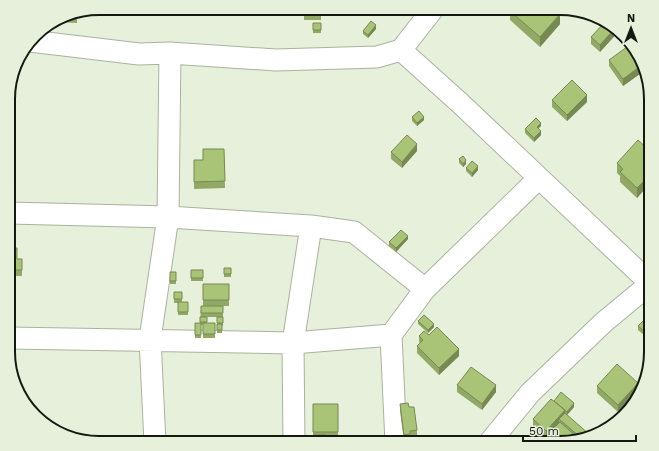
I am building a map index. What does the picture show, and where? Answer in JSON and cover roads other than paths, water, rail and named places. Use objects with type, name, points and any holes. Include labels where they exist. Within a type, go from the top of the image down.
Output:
[{"type":"street","points":[[38,42],[139,54],[170,54],[284,60],[377,58],[401,50],[429,15]]},
{"type":"street","points":[[401,50],[461,104],[644,278]]},
{"type":"street","points":[[155,436],[150,340],[168,217],[170,54]]},
{"type":"street","points":[[396,436],[391,335],[424,289],[538,178]]},
{"type":"street","points":[[15,213],[168,217],[311,226],[354,232],[424,289]]},
{"type":"street","points":[[294,436],[293,343],[311,226]]},
{"type":"street","points":[[495,436],[530,393],[604,322],[644,289]]},
{"type":"street","points":[[15,338],[293,343],[391,335]]}]
